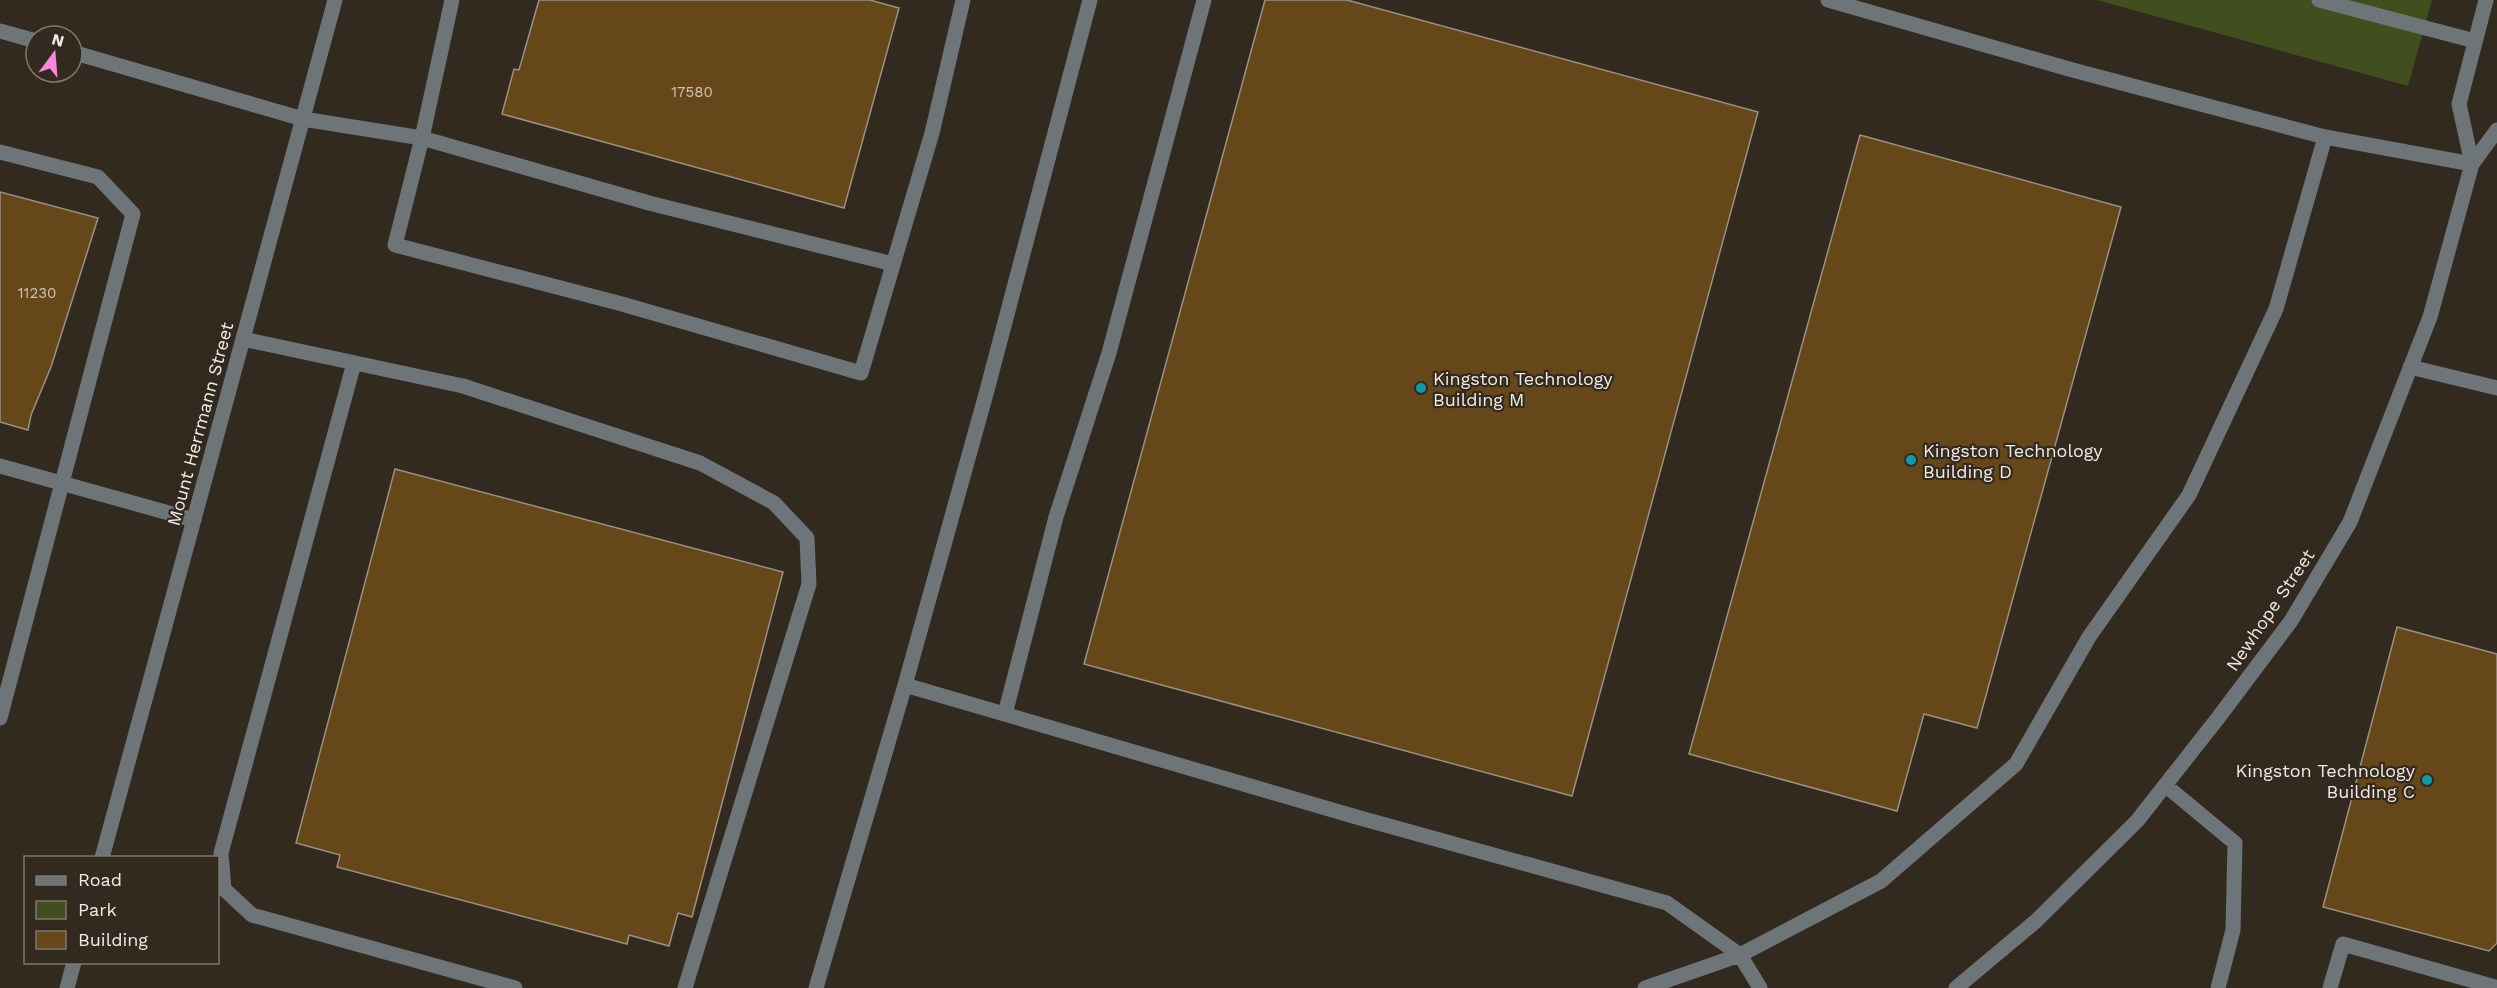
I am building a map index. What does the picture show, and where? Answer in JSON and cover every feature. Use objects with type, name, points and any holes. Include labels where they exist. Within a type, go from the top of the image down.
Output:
[{"type":"street","name":"Mount Herrmann Street","points":[[103,856],[335,0]]},
{"type":"street","points":[[452,0],[422,138],[395,245],[622,304],[861,373],[932,133],[963,0]]},
{"type":"street","points":[[816,988],[905,685],[998,349],[1090,0]]},
{"type":"street","points":[[1005,714],[1056,517],[1115,330],[1203,0]]},
{"type":"street","points":[[1828,0],[2069,69],[2325,137],[2472,164]]},
{"type":"street","points":[[2319,0],[2349,4],[2475,41]]},
{"type":"street","name":"Newhope Street","points":[[2472,164],[2459,104],[2486,0]]},
{"type":"street","points":[[0,31],[24,38]]},
{"type":"street","points":[[84,55],[303,119],[422,138],[649,203],[893,264]]},
{"type":"street","name":"Newhope Street","points":[[1956,988],[2036,921],[2137,821],[2291,621],[2350,522],[2430,317],[2472,164],[2497,130]]},
{"type":"street","points":[[1645,988],[1740,955],[1881,881],[2016,764],[2089,637],[2190,495],[2276,309],[2325,137]]},
{"type":"street","points":[[0,152],[98,177],[133,214],[0,718]]},
{"type":"street","points":[[243,339],[463,386],[700,463],[774,503],[807,538],[809,584],[685,988]]},
{"type":"street","points":[[354,363],[221,853],[224,889],[252,915],[515,988]]},
{"type":"street","points":[[2410,367],[2497,388]]},
{"type":"street","points":[[0,466],[194,520]]},
{"type":"street","points":[[905,685],[1518,863],[1667,903],[1740,955],[1760,988]]},
{"type":"street","points":[[2165,785],[2235,843],[2233,930],[2218,988]]},
{"type":"street","points":[[2330,988],[2343,944],[2495,987]]},
{"type":"street","points":[[67,988],[74,964]]},
{"type":"green space","points":[[2097,0],[2432,0],[2408,86]]},
{"type":"building","points":[[539,0],[870,0],[899,8],[844,208],[502,114],[514,69],[519,70]]},
{"type":"building","name":"Kingston Technology Building M","points":[[1265,0],[1347,0],[1758,112],[1572,796],[1084,664]]},
{"type":"building","name":"Kingston Technology Building D","points":[[1860,135],[2121,207],[1977,728],[1924,714],[1897,811],[1689,754]]},
{"type":"building","points":[[0,192],[98,218],[51,367],[31,415],[28,430],[0,422]]},
{"type":"building","points":[[395,469],[783,572],[692,917],[678,913],[669,946],[629,935],[627,944],[337,867],[340,855],[296,843]]},
{"type":"building","name":"Kingston Technology Building C","points":[[2397,627],[2497,654],[2497,943],[2489,951],[2323,907]]},
{"type":"place","name":"Kingston Technology Building M","points":[[1421,388]]},
{"type":"place","name":"Kingston Technology Building D","points":[[1911,460]]},
{"type":"place","name":"Kingston Technology Building C","points":[[2427,780]]}]
